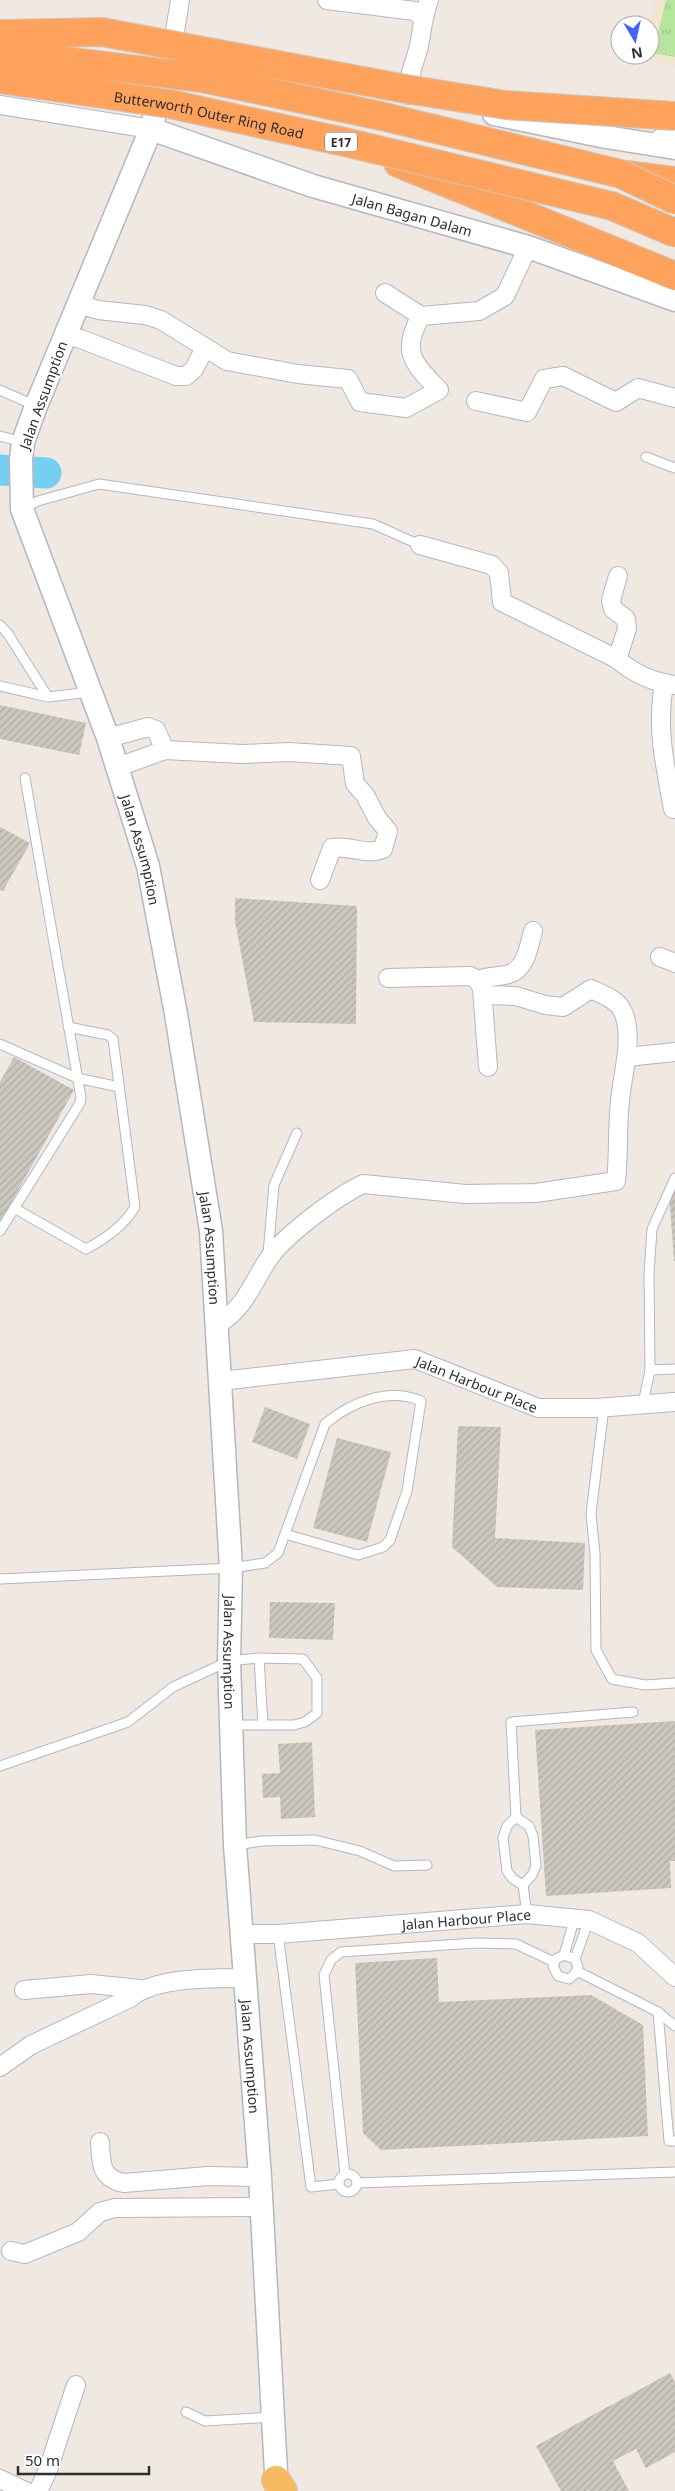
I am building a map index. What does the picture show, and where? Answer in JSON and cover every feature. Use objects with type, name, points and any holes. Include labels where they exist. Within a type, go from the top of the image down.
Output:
[{"type":"highway","points":[[0,34],[102,32],[406,89],[506,105],[675,116]]},
{"type":"highway","points":[[0,53],[202,78],[381,116],[621,174],[675,182]]},
{"type":"highway","name":"Butterworth Outer Ring Road","points":[[0,79],[170,104],[349,144],[612,206],[675,232]]},
{"type":"highway","points":[[349,144],[675,276]]},
{"type":"highway","points":[[621,174],[675,200]]},
{"type":"street","points":[[180,0],[170,58],[408,96],[606,137],[664,146],[675,127]]},
{"type":"street","points":[[327,0],[415,10],[422,18]]},
{"type":"street","points":[[408,96],[407,85],[419,44],[422,18],[429,0]]},
{"type":"street","name":"Jalan Assumption","points":[[170,58],[151,129],[88,307],[81,340],[36,406],[22,451],[20,486],[22,509],[108,738],[148,866],[176,1014],[211,1231],[222,1381],[231,1568],[229,1661],[235,1845],[260,2177],[273,2417],[279,2487]]},
{"type":"street","points":[[0,106],[151,129]]},
{"type":"street","name":"Jalan Bagan Dalam","points":[[151,129],[313,186],[528,247],[675,300]]},
{"type":"street","points":[[385,293],[421,316],[479,311],[505,296],[528,247]]},
{"type":"street","points":[[88,307],[144,315],[161,320],[227,361],[298,374],[348,379],[360,402],[406,408],[439,390],[415,364],[410,347],[413,330],[421,316]]},
{"type":"street","points":[[81,340],[176,376],[186,376],[194,369],[205,348]]},
{"type":"street","points":[[476,401],[528,412],[544,379],[564,376],[616,402],[638,388],[675,398]]},
{"type":"street","points":[[420,545],[492,565],[499,573],[499,593],[502,602],[617,659],[632,673],[669,685],[660,704],[659,733],[673,809]]},
{"type":"street","points":[[617,659],[627,629],[626,619],[613,609],[611,600],[618,576]]},
{"type":"street","points":[[108,738],[148,727],[156,730],[165,750]]},
{"type":"street","points":[[118,767],[165,750],[242,754],[289,752],[351,756],[355,784],[365,795],[377,818],[388,831],[383,849],[373,853],[340,846],[332,848],[320,880]]},
{"type":"street","points":[[480,988],[518,970],[523,963],[533,931]]},
{"type":"street","points":[[388,978],[470,976],[480,988],[488,1067]]},
{"type":"street","points":[[218,1324],[232,1316],[252,1289],[268,1259],[288,1238],[318,1213],[349,1191],[363,1184],[466,1194],[536,1193],[616,1181],[620,1102],[627,1057],[625,1019],[622,1008],[608,997],[591,989],[563,1007],[545,1005],[480,988]]},
{"type":"street","points":[[627,1057],[675,1052]]},
{"type":"street","name":"Jalan Harbour Place","points":[[222,1381],[415,1359],[538,1408],[604,1407],[675,1402]]},
{"type":"street","name":"Jalan Harbour Place","points":[[241,1934],[278,1934],[527,1914],[582,1920],[638,1943],[675,1977]]},
{"type":"street","points":[[24,1990],[90,1984],[140,1989],[198,1979],[245,1978]]},
{"type":"street","points":[[0,2067],[31,2045],[130,1998],[140,1989]]},
{"type":"street","points":[[100,2142],[101,2159],[106,2173],[111,2180],[124,2183],[208,2176],[260,2177]]},
{"type":"street","points":[[11,2251],[25,2254],[78,2232],[100,2212],[115,2208],[262,2207]]},
{"type":"street","points":[[38,2491],[48,2470],[76,2385]]},
{"type":"street","points":[[0,2479],[24,2491]]},
{"type":"lane","points":[[0,390],[36,406]]},
{"type":"lane","points":[[0,436],[22,451]]},
{"type":"lane","points":[[646,457],[675,468]]},
{"type":"lane","points":[[22,509],[38,502],[99,484],[373,524],[420,545]]},
{"type":"lane","points":[[0,625],[8,634],[48,697]]},
{"type":"lane","points":[[0,686],[48,697],[91,692]]},
{"type":"lane","points":[[0,1231],[80,1103],[81,1097],[25,778]]},
{"type":"lane","points":[[14,1208],[86,1249],[113,1232],[130,1216],[135,1207],[113,1040],[108,1035],[68,1027]]},
{"type":"lane","points":[[0,1044],[77,1078],[119,1087]]},
{"type":"lane","points":[[268,1259],[274,1185],[297,1133]]},
{"type":"lane","points":[[643,1404],[650,1370],[649,1273],[652,1229],[675,1178]]},
{"type":"lane","points":[[650,1370],[675,1369]]},
{"type":"lane","points":[[0,1579],[231,1568],[265,1563],[278,1552],[324,1424],[342,1410],[388,1394],[421,1401],[407,1491],[390,1540],[383,1547],[358,1555],[285,1534]]},
{"type":"lane","points":[[604,1407],[591,1514],[596,1554],[596,1650],[612,1679],[645,1684],[675,1683]]},
{"type":"lane","points":[[259,1658],[263,1725]]},
{"type":"lane","points":[[0,1766],[128,1722],[173,1687],[229,1661],[259,1658],[303,1660],[317,1678],[317,1713],[305,1722],[231,1725]]},
{"type":"lane","points":[[523,1885],[513,1879],[507,1871],[503,1838],[507,1826],[516,1817],[511,1722],[633,1712]]},
{"type":"lane","points":[[516,1817],[529,1826],[536,1866],[532,1875],[523,1885],[527,1914]]},
{"type":"lane","points":[[235,1845],[262,1841],[315,1840],[360,1851],[394,1866],[427,1865]]},
{"type":"lane","points":[[554,1962],[564,1955],[582,1920]]},
{"type":"lane","points":[[577,1971],[575,1959],[582,1920]]},
{"type":"lane","points":[[278,1934],[311,2188],[339,2184],[345,2175],[324,1975],[331,1960],[341,1952],[476,1943],[516,1944],[554,1962]]},
{"type":"lane","points":[[564,1955],[575,1959]]},
{"type":"lane","points":[[554,1962],[555,1973],[561,1978],[569,1979],[577,1971]]},
{"type":"lane","points":[[577,1971],[658,2012],[675,2026]]},
{"type":"lane","points":[[658,2012],[669,2141],[675,2141]]},
{"type":"lane","points":[[357,2183],[675,2172]]},
{"type":"lane","points":[[339,2184],[342,2190],[347,2193],[354,2191],[357,2183],[354,2176],[345,2175]]},
{"type":"lane","points":[[186,2412],[205,2421],[273,2417]]},
{"type":"shaded area","points":[[655,0],[675,0],[675,66],[660,63],[660,15],[651,15]]},
{"type":"green space","points":[[666,0],[675,0],[675,57],[660,54],[660,24]]},
{"type":"building","points":[[0,705],[86,723],[79,755],[0,739]]},
{"type":"building","points":[[0,827],[30,843],[3,891],[0,890]]},
{"type":"building","points":[[235,898],[357,906],[356,1024],[254,1022],[235,921]]},
{"type":"building","points":[[14,1057],[74,1090],[0,1223],[0,1082]]},
{"type":"building","points":[[669,1192],[675,1192],[675,1261],[674,1261]]},
{"type":"building","points":[[265,1407],[310,1424],[297,1459],[252,1442]]},
{"type":"building","points":[[458,1426],[501,1427],[495,1538],[585,1543],[583,1590],[497,1587],[452,1547]]},
{"type":"building","points":[[337,1438],[391,1452],[367,1542],[313,1528]]},
{"type":"building","points":[[270,1602],[335,1603],[333,1640],[269,1638]]},
{"type":"building","points":[[675,1721],[675,1861],[670,1861],[671,1888],[546,1896],[535,1730]]},
{"type":"building","points":[[312,1742],[315,1817],[281,1819],[280,1797],[263,1798],[262,1774],[280,1773],[278,1744]]},
{"type":"building","points":[[437,1958],[439,2002],[591,1995],[643,2025],[648,2136],[381,2150],[363,2133],[355,1963]]},
{"type":"building","points":[[670,2373],[675,2382],[675,2452],[646,2468],[636,2449],[613,2461],[629,2491],[561,2491],[536,2446]]},
{"type":"waterway","points":[[0,470],[46,473]]}]
